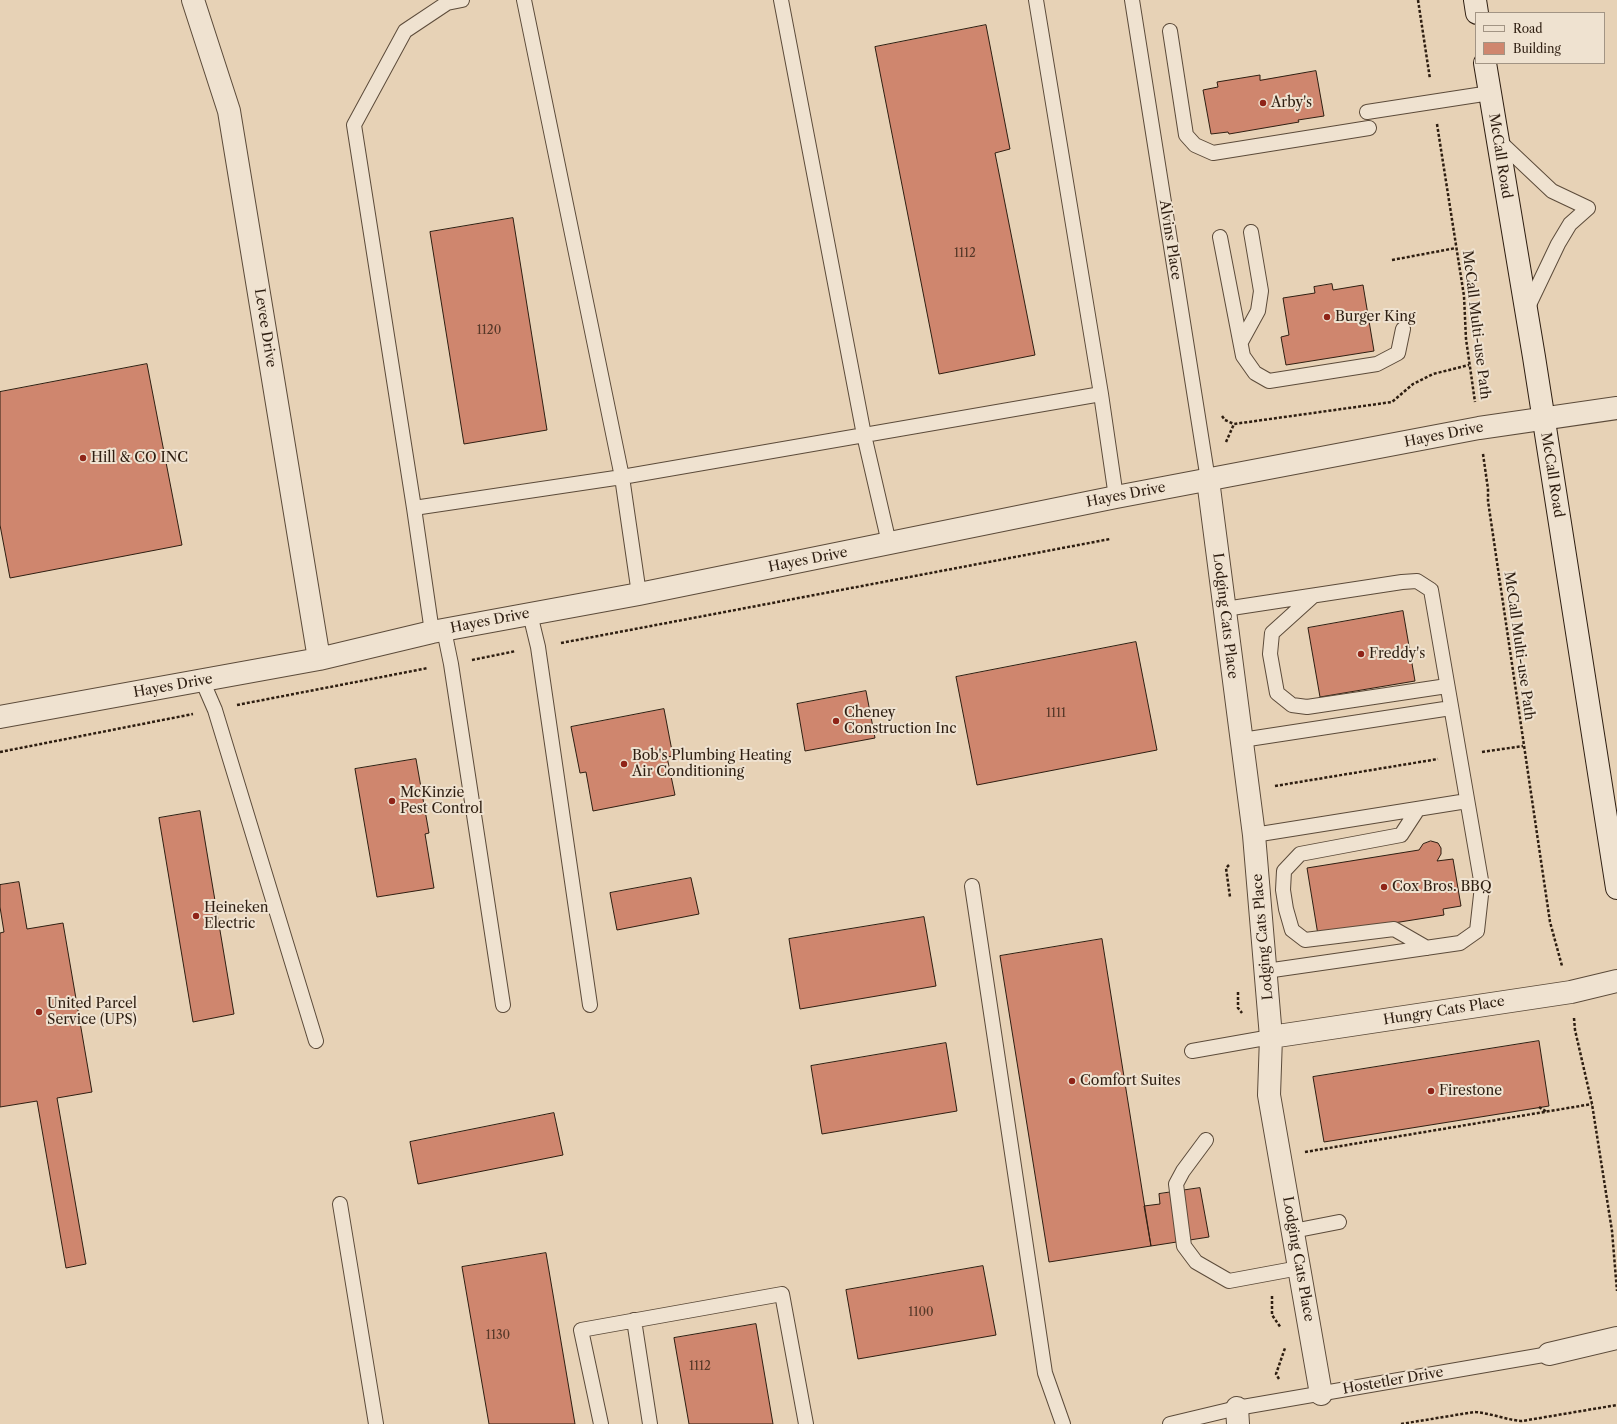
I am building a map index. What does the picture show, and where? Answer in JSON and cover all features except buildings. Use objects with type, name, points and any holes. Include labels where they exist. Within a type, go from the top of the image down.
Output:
[{"type":"street","name":"Levee Drive","points":[[194,0],[229,111],[319,659]]},
{"type":"street","points":[[1475,0],[1477,12]]},
{"type":"street","name":"McCall Road","points":[[1485,64],[1526,311],[1617,888]]},
{"type":"street","name":"Hayes Drive","points":[[0,717],[319,659],[438,631],[639,594],[1116,497],[1479,428],[1617,408]]},
{"type":"street","name":"Lodging Cats Place","points":[[1208,480],[1254,835],[1271,1037],[1269,1095],[1321,1394]]},
{"type":"street","name":"Hungry Cats Place","points":[[1271,1037],[1571,992],[1617,981]]},
{"type":"street","name":"Hostetler Drive","points":[[1548,1354],[1617,1338]]},
{"type":"lane","points":[[462,0],[447,3],[405,31],[354,125],[414,508],[438,631],[451,664],[502,1004]]},
{"type":"lane","points":[[524,0],[622,477],[639,594]]},
{"type":"lane","points":[[781,0],[864,435],[889,544]]},
{"type":"lane","points":[[1036,0],[1101,394],[1116,497]]},
{"type":"lane","name":"Alvins Place","points":[[1132,0],[1208,480]]},
{"type":"lane","points":[[1170,31],[1186,135],[1195,145],[1213,153],[1369,128]]},
{"type":"lane","points":[[1367,112],[1490,93]]},
{"type":"lane","points":[[1498,140],[1552,191],[1588,208],[1570,224],[1558,244],[1526,311]]},
{"type":"lane","points":[[1241,342],[1258,312],[1261,292],[1251,232]]},
{"type":"lane","points":[[1220,237],[1243,356],[1255,373],[1269,381],[1377,364],[1398,353],[1403,329]]},
{"type":"lane","points":[[414,508],[622,477],[1101,394]]},
{"type":"lane","points":[[1224,609],[1402,582],[1417,581],[1430,590],[1482,886],[1477,931],[1460,943],[1266,971]]},
{"type":"lane","points":[[1313,596],[1272,633],[1270,654],[1277,694],[1292,705],[1307,707],[1447,686]]},
{"type":"lane","points":[[530,614],[538,647],[590,1005]]},
{"type":"lane","points":[[202,680],[215,710],[316,1041]]},
{"type":"lane","points":[[1242,740],[1451,708]]},
{"type":"lane","points":[[1254,835],[1467,801]]},
{"type":"lane","points":[[1418,809],[1401,835],[1300,854],[1284,871],[1282,890],[1292,930],[1305,940],[1394,929],[1427,948]]},
{"type":"lane","points":[[972,886],[1045,1373],[1063,1424]]},
{"type":"lane","points":[[1192,1050],[1271,1037]]},
{"type":"lane","points":[[1206,1140],[1183,1171],[1176,1184],[1184,1246],[1196,1262],[1229,1281],[1299,1268]]},
{"type":"lane","points":[[340,1204],[376,1424]]},
{"type":"lane","points":[[1293,1231],[1339,1222]]},
{"type":"lane","points":[[601,1424],[581,1330],[782,1294],[806,1424]]},
{"type":"lane","points":[[634,1320],[650,1424]]},
{"type":"lane","name":"Hostetler Drive","points":[[1175,1423],[1237,1416],[1321,1394],[1548,1354]]},
{"type":"path","name":"McCall Multi-use Path","points":[[1418,0],[1464,296],[1469,365],[1550,922],[1571,992],[1574,1030],[1592,1104],[1612,1231],[1617,1291]]},
{"type":"path","points":[[1392,260],[1456,248]]},
{"type":"path","points":[[1208,480],[1234,424],[1392,402],[1413,384],[1434,374],[1469,365]]},
{"type":"path","points":[[1248,790],[1524,746]]},
{"type":"path","points":[[1280,1157],[1592,1104]]},
{"type":"path","points":[[1539,1107],[1548,1112]]},
{"type":"path","points":[[1401,1424],[1474,1412],[1486,1412],[1508,1420],[1522,1421],[1617,1405]]},
{"type":"place","name":"Arby's","points":[[1263,103]]},
{"type":"place","name":"Burger King","points":[[1327,317]]},
{"type":"place","name":"Hill & CO INC","points":[[83,458]]},
{"type":"place","name":"Freddy's","points":[[1361,654]]},
{"type":"place","name":"Cheney Construction Inc","points":[[836,721]]},
{"type":"place","name":"Bob's Plumbing Heating Air Conditioning","points":[[624,764]]},
{"type":"place","name":"McKinzie Pest Control","points":[[392,801]]},
{"type":"place","name":"Cox Bros. BBQ","points":[[1384,887]]},
{"type":"place","name":"Heineken Electric","points":[[196,916]]},
{"type":"place","name":"United Parcel Service (UPS)","points":[[39,1012]]},
{"type":"place","name":"Comfort Suites","points":[[1072,1081]]},
{"type":"place","name":"Firestone","points":[[1431,1091]]}]
